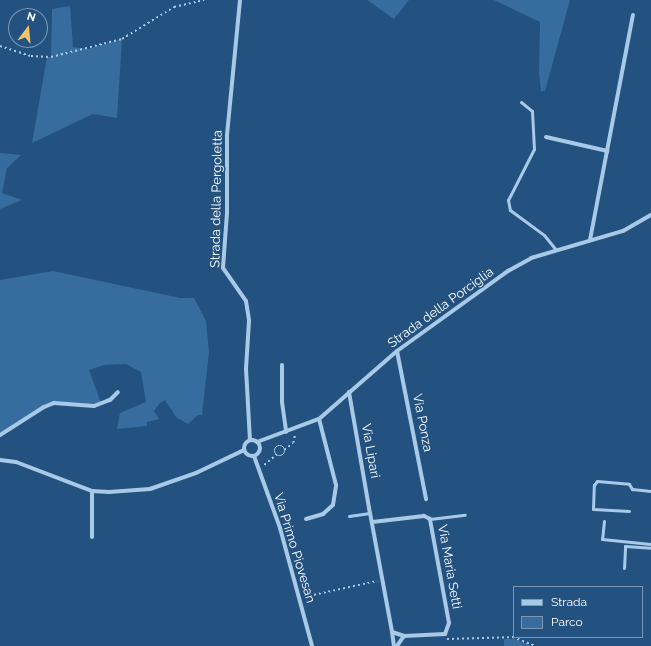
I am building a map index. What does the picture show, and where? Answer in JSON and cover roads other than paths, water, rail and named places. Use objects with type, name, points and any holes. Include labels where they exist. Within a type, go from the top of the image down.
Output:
[{"type":"street","name":"Strada della Pergoletta","points":[[240,0],[227,136],[228,212],[223,268],[246,301],[249,321],[246,369],[250,440]]},
{"type":"street","points":[[590,240],[633,14]]},
{"type":"street","points":[[546,137],[607,151]]},
{"type":"street","name":"Strada della Porciglia","points":[[257,442],[319,419],[397,351],[508,271],[531,258],[623,231],[651,215]]},
{"type":"street","name":"Via Ponza","points":[[397,351],[426,499]]},
{"type":"street","points":[[282,365],[282,402],[286,432]]},
{"type":"street","points":[[0,435],[44,407],[54,403],[94,406],[110,400],[118,392]]},
{"type":"street","name":"Via Lipari","points":[[350,392],[370,513]]},
{"type":"street","points":[[306,519],[323,514],[333,505],[336,485],[319,419]]},
{"type":"street","points":[[250,440],[257,442],[260,450],[254,456],[248,455],[244,450],[245,444],[250,440]]},
{"type":"street","points":[[0,460],[16,462],[92,491],[150,489],[196,473],[244,450]]},
{"type":"street","name":"Via Primo Piovesan","points":[[254,456],[280,528],[312,646]]},
{"type":"street","points":[[92,491],[92,537]]},
{"type":"street","points":[[370,513],[392,632],[396,646]]},
{"type":"street","name":"Via Maria Setti","points":[[372,522],[424,516],[430,519],[449,628],[442,635],[404,636],[392,632]]},
{"type":"street","points":[[396,646],[404,636]]},
{"type":"lane","points":[[521,102],[532,111],[534,149],[508,200],[510,210],[544,235],[556,250]]},
{"type":"lane","points":[[629,511],[593,509],[594,485],[597,481],[629,484],[632,489],[651,491]]},
{"type":"lane","points":[[349,516],[370,513]]},
{"type":"lane","points":[[430,519],[465,515]]},
{"type":"lane","points":[[604,521],[602,539],[651,544]]},
{"type":"lane","points":[[624,568],[625,546],[651,548]]}]
